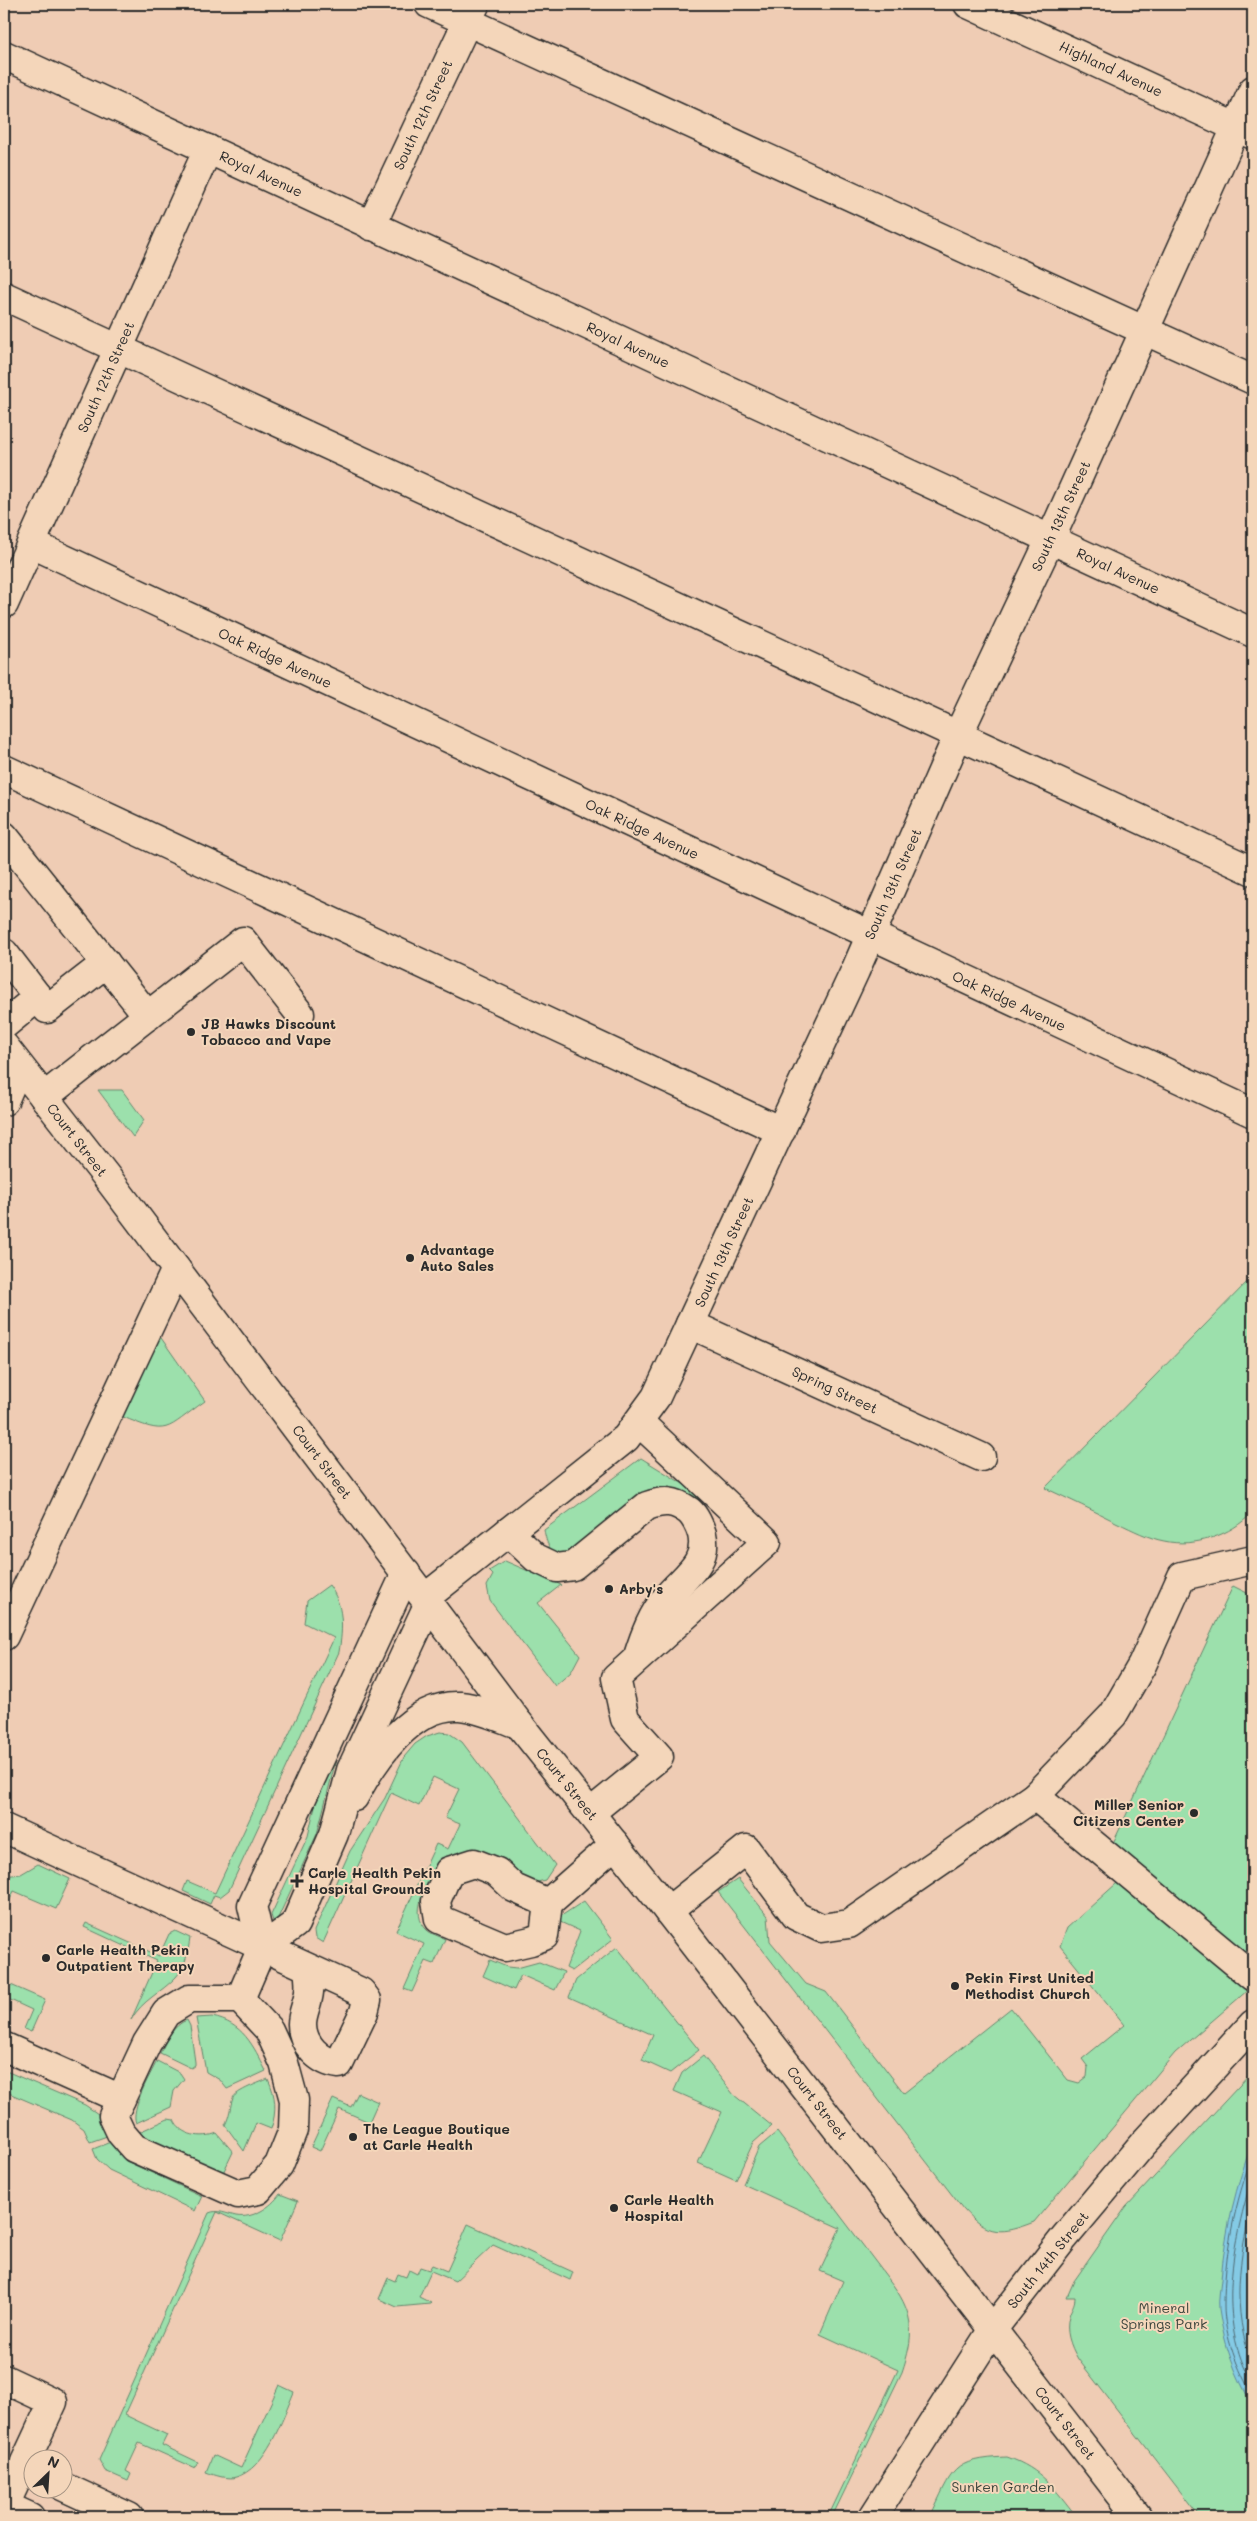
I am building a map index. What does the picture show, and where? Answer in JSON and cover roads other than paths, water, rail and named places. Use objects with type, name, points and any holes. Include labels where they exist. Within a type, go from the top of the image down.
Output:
[{"type":"street","points":[[429,4],[471,12],[1144,331],[1253,380]]},
{"type":"street","name":"Highland Avenue","points":[[968,4],[1244,131]]},
{"type":"street","name":"South 12th Street","points":[[371,226],[471,12]]},
{"type":"street","name":"Royal Avenue","points":[[4,55],[1253,634]]},
{"type":"street","name":"South 13th Street","points":[[427,1600],[508,1532],[626,1438],[640,1422],[656,1397],[781,1131],[870,936],[958,735],[1050,540],[1144,331],[1244,131],[1253,90]]},
{"type":"street","name":"South 12th Street","points":[[4,604],[208,149]]},
{"type":"street","points":[[4,296],[1253,870]]},
{"type":"street","name":"Oak Ridge Avenue","points":[[32,544],[1253,1114]]},
{"type":"street","points":[[4,768],[781,1131]]},
{"type":"street","points":[[4,836],[148,1016]]},
{"type":"street","points":[[44,1097],[243,942],[300,1014]]},
{"type":"street","points":[[4,953],[47,1009],[106,963]]},
{"type":"street","points":[[4,1025],[38,998]]},
{"type":"street","points":[[4,1101],[12,1056]]},
{"type":"street","name":"Court Street","points":[[12,1056],[176,1269],[520,1725],[668,1911],[1138,2517]]},
{"type":"street","points":[[4,1636],[176,1269]]},
{"type":"street","name":"Spring Street","points":[[690,1324],[981,1457]]},
{"type":"street","points":[[590,1813],[659,1757],[626,1719],[616,1678],[767,1542],[640,1422]]},
{"type":"street","points":[[508,1532],[536,1558],[557,1568],[573,1566],[646,1506],[661,1501],[676,1502],[692,1513],[701,1529],[704,1545],[700,1562],[667,1597],[647,1627],[637,1660]]},
{"type":"street","points":[[668,1911],[746,1848],[796,1916],[821,1928],[849,1924],[1035,1796],[1113,1715],[1142,1665],[1182,1576],[1253,1560]]},
{"type":"street","points":[[262,1948],[252,1906],[406,1573]]},
{"type":"street","points":[[334,1834],[351,1770],[427,1600]]},
{"type":"street","points":[[240,1999],[262,1948],[295,1924],[334,1834],[357,1791],[383,1752],[404,1727],[431,1711],[460,1706],[520,1725]]},
{"type":"street","points":[[1035,1796],[1253,1977]]},
{"type":"street","points":[[4,1828],[308,1968]]},
{"type":"street","points":[[548,1903],[615,1844]]},
{"type":"street","points":[[189,1999],[240,1999],[269,2030],[284,2064],[294,2100],[293,2130],[279,2164],[258,2190],[238,2194],[218,2187],[134,2148],[121,2133],[114,2116],[147,2043],[166,2013],[189,1999]]},
{"type":"street","name":"South 14th Street","points":[[872,2517],[993,2329],[1064,2238],[1142,2145],[1253,2024]]},
{"type":"street","points":[[4,2047],[121,2098]]},
{"type":"street","points":[[4,2379],[53,2402],[20,2466],[4,2506],[30,2517]]},
{"type":"street","points":[[72,2491],[129,2517]]},
{"type":"water","points":[[1253,2141],[1253,2406],[1231,2359],[1224,2335],[1219,2302],[1228,2226],[1241,2174]]},
{"type":"place","name":"JB Hawks Discount Tobacco and Vape","points":[[191,1032]]},
{"type":"place","name":"Advantage Auto Sales","points":[[410,1258]]},
{"type":"place","name":"Arby's","points":[[609,1589]]},
{"type":"place","name":"Miller Senior Citizens Center","points":[[1194,1813]]},
{"type":"place","name":"Carle Health Pekin Hospital Grounds","points":[[297,1881]]},
{"type":"place","name":"Carle Health Pekin Outpatient Therapy","points":[[46,1958]]},
{"type":"place","name":"Pekin First United Methodist Church","points":[[955,1986]]},
{"type":"place","name":"The League Boutique at Carle Health","points":[[353,2137]]},
{"type":"place","name":"Carle Health Hospital","points":[[614,2208]]},
{"type":"park label","name":"Mineral Springs Park","points":[[1164,2316]]},
{"type":"park label","name":"Sunken Garden","points":[[1003,2487]]}]
